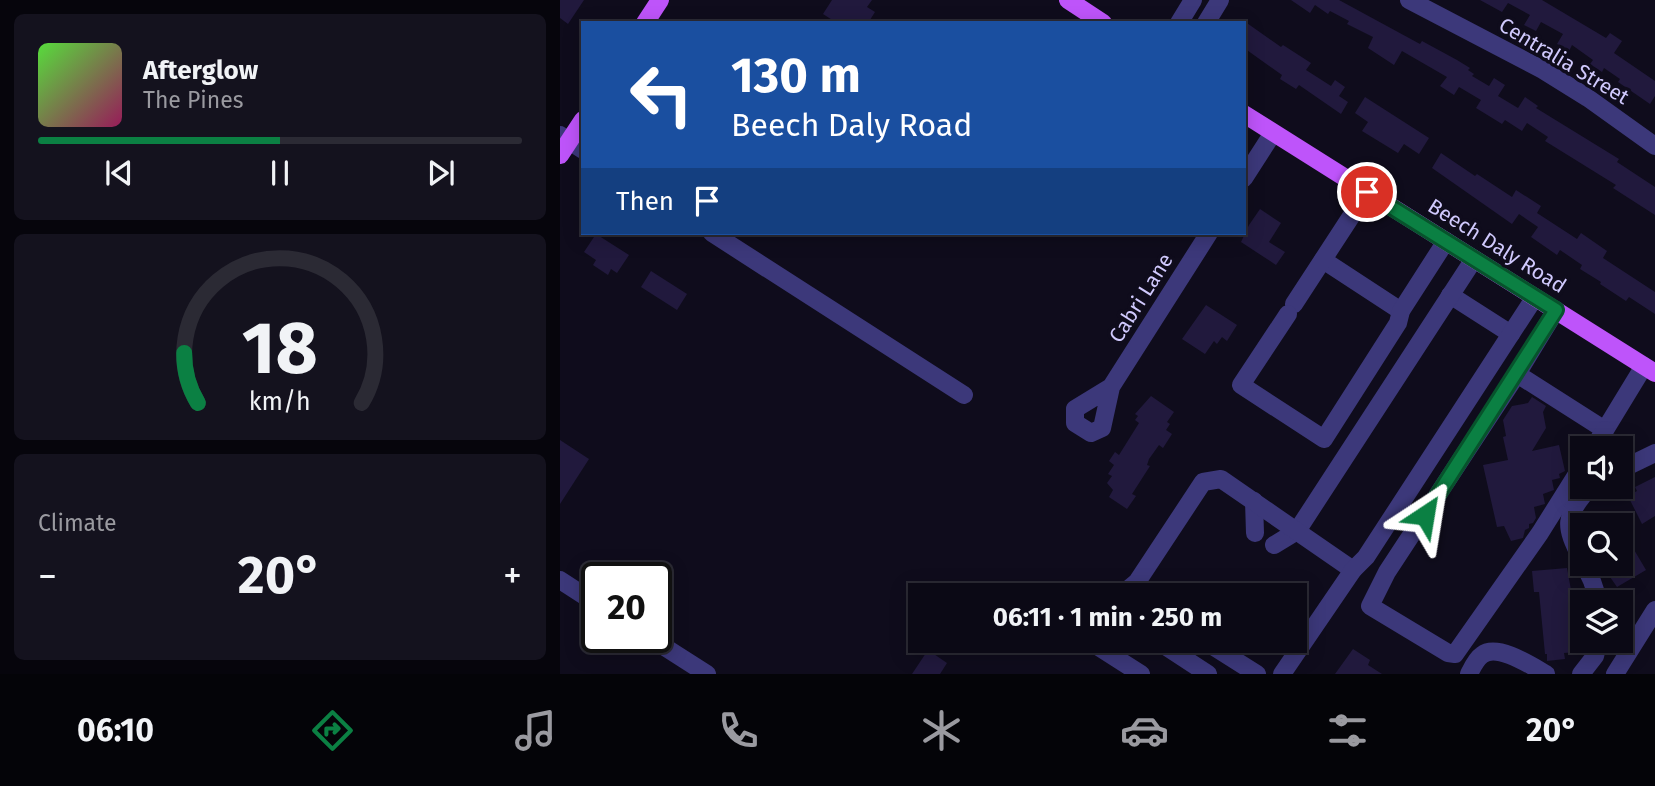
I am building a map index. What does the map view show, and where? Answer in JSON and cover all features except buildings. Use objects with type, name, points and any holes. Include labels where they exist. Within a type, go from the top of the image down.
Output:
[{"type":"main road","points":[[646,21],[660,0]]},
{"type":"main road","points":[[1068,0],[1100,21]]},
{"type":"main road","name":"Beech Daly Road","points":[[1246,115],[1650,369]]},
{"type":"main road","points":[[568,145],[581,123]]},
{"type":"street","points":[[1180,21],[1193,0]]},
{"type":"street","points":[[1207,21],[1220,0]]},
{"type":"street","name":"Centralia Street","points":[[1409,0],[1543,70],[1655,146]]},
{"type":"street","points":[[1246,175],[1273,133]]},
{"type":"street","points":[[1367,192],[1241,385],[1324,439],[1398,323],[1401,311],[1446,241]]},
{"type":"street","points":[[715,235],[964,395]]},
{"type":"street","name":"Cabri Lane","points":[[1111,387],[1208,235]]},
{"type":"street","points":[[1274,545],[1297,531],[1474,259]]},
{"type":"street","points":[[1323,260],[1401,311]]},
{"type":"street","points":[[1450,295],[1511,334]]},
{"type":"street","points":[[1282,674],[1353,570],[1366,557],[1535,297]]},
{"type":"street","points":[[1556,310],[1387,572],[1370,606],[1448,653],[1455,654],[1540,533],[1570,485]]},
{"type":"street","points":[[1601,436],[1650,369]]},
{"type":"street","points":[[1517,373],[1605,430]]},
{"type":"street","points":[[1633,464],[1655,453]]},
{"type":"street","points":[[1136,583],[1203,482],[1221,479],[1353,570]]},
{"type":"street","points":[[1254,502],[1255,533]]},
{"type":"street","points":[[560,580],[581,594]]},
{"type":"street","points":[[1615,674],[1655,610]]},
{"type":"street","points":[[672,652],[707,674]]},
{"type":"street","points":[[1469,674],[1483,654],[1488,652],[1503,653],[1546,674]]},
{"type":"street","points":[[1108,653],[1141,674]]},
{"type":"street","points":[[1176,653],[1208,674]]},
{"type":"street","points":[[1224,653],[1257,674]]},
{"type":"street","points":[[1581,674],[1596,653]]},
{"type":"route","points":[[1367,192],[1556,310],[1425,515]]}]
